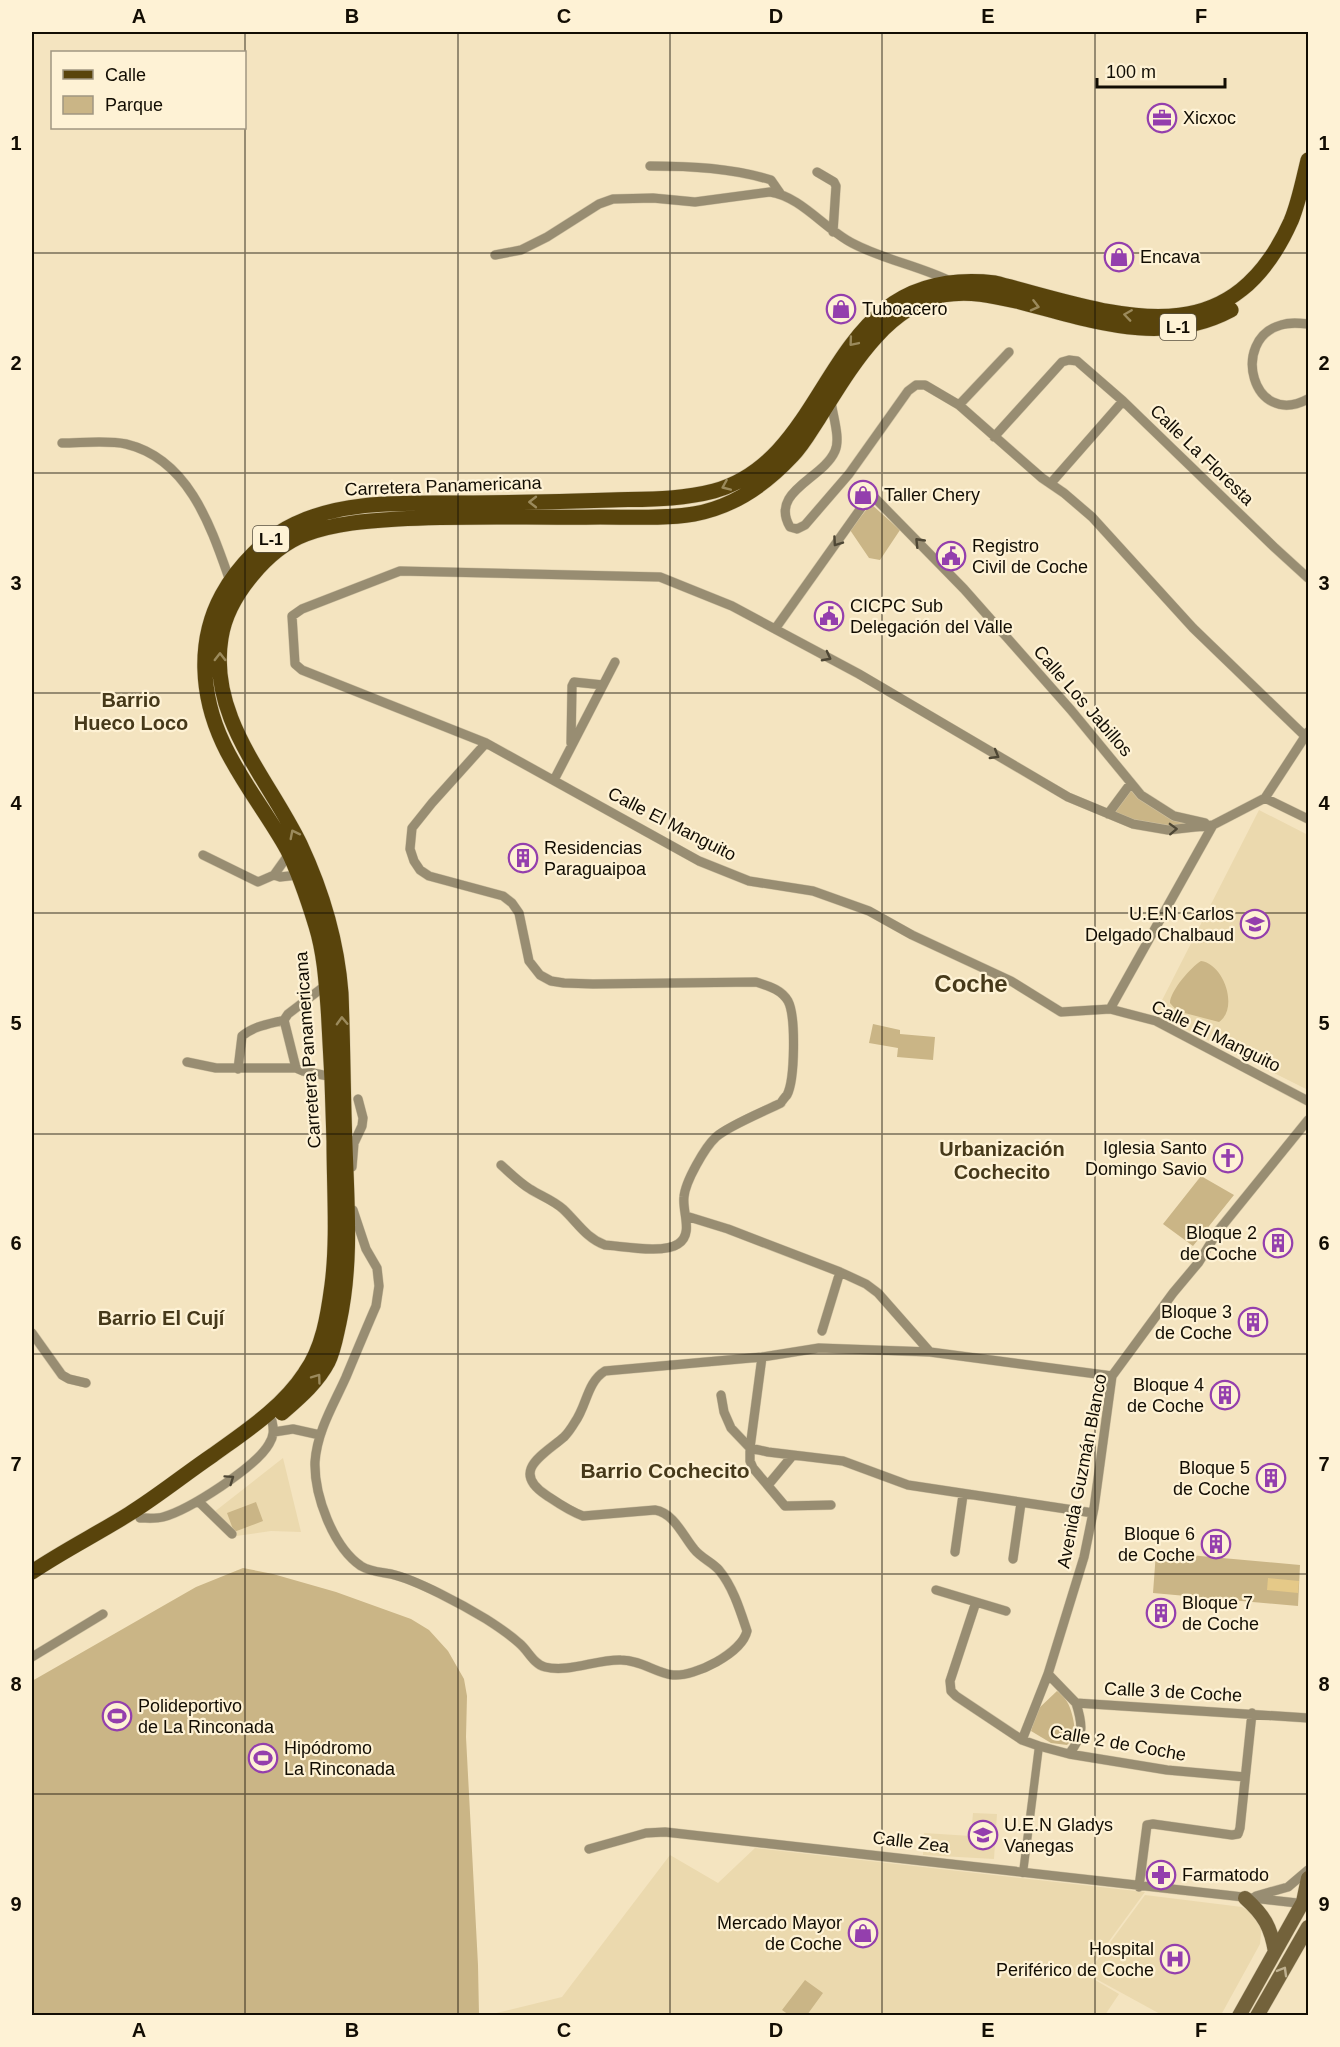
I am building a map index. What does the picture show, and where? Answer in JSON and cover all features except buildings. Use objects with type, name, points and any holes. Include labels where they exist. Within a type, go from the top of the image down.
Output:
[{"type":"main road","name":"Carretera Panamericana","points":[[32,1572],[131,1513],[272,1411],[309,1369],[323,1332],[332,1282],[335,1236],[333,1077],[326,985],[320,942],[289,854],[229,754],[217,729],[209,703],[205,667],[206,638],[215,607],[230,581],[258,550],[296,523],[334,510],[424,503],[650,499],[693,495],[722,488],[754,472],[774,453],[802,418],[844,353],[875,318],[902,298],[933,285],[978,281],[995,283],[1132,316],[1171,317],[1211,308],[1234,297],[1246,287],[1275,250],[1292,219],[1308,160]]},
{"type":"main road","name":"Carretera Panamericana","points":[[32,1583],[140,1518],[246,1443],[273,1427],[318,1377],[327,1364],[336,1338],[347,1264],[350,1143],[339,967],[324,901],[288,822],[240,741],[222,693],[220,641],[227,616],[241,590],[258,568],[301,535],[326,527],[419,518],[673,516],[720,507],[754,490],[794,455],[855,363],[884,330],[917,306],[944,295],[974,293],[1127,328],[1169,329],[1211,319],[1236,307],[1249,296],[1274,267],[1298,224],[1308,188]]},
{"type":"main road","points":[[1239,2016],[1306,1901],[1308,1878]]},
{"type":"main road","points":[[1245,1898],[1261,1912],[1271,1934],[1275,1953]]},
{"type":"main road","points":[[1257,2016],[1308,1927]]},
{"type":"street","points":[[650,166],[691,166],[749,174],[771,180],[780,193]]},
{"type":"street","points":[[817,172],[834,182],[836,186],[833,232]]},
{"type":"street","points":[[495,255],[520,250],[538,242],[599,204],[613,200],[653,198],[695,202],[770,192],[780,193],[790,198],[833,232],[853,244],[952,282]]},
{"type":"street","points":[[1308,324],[1289,323],[1270,329],[1258,342],[1252,363],[1254,382],[1259,390],[1275,403],[1283,406],[1294,405],[1308,399]]},
{"type":"street","points":[[959,405],[1009,352]]},
{"type":"street","name":"Calle La Floresta","points":[[994,437],[1062,362],[1077,361],[1123,401],[1308,578]]},
{"type":"street","points":[[775,629],[859,674],[1068,797],[1133,824],[1168,830],[1213,825],[1265,798],[1307,734],[1193,628],[1092,517],[1051,483],[1041,478],[959,405],[925,385],[916,385],[908,391],[849,474],[805,525],[797,529],[790,527],[784,517],[784,505],[793,492],[810,478],[836,450],[838,435],[831,400]]},
{"type":"street","points":[[1051,483],[1123,401]]},
{"type":"street","points":[[62,442],[124,443],[159,458],[193,493],[212,529],[230,581]]},
{"type":"street","name":"Calle Los Jabillos","points":[[775,629],[871,494],[964,589],[1071,710],[1141,795],[1174,816],[1213,825]]},
{"type":"street","name":"Calle El Manguito","points":[[775,629],[732,606],[660,577],[400,572],[302,609],[292,616],[295,664],[302,669],[486,743],[699,861],[748,881],[813,891],[869,911],[912,935],[1011,981],[1061,1012],[1110,1009],[1155,1021],[1308,1101]]},
{"type":"street","points":[[554,780],[615,662]]},
{"type":"street","points":[[571,746],[572,686],[574,682],[603,685]]},
{"type":"street","points":[[486,743],[412,828],[410,849],[420,870],[429,876],[495,893],[512,903],[519,913],[529,961],[540,975],[551,981],[564,983],[756,982],[777,990],[788,1002],[794,1024],[791,1077],[787,1096],[781,1103],[717,1136],[707,1148],[686,1188],[684,1238],[672,1247],[605,1245],[590,1238],[562,1209],[529,1189],[501,1165]]},
{"type":"street","points":[[1108,814],[1131,783]]},
{"type":"street","points":[[1265,798],[1308,819]]},
{"type":"street","points":[[1110,1009],[1213,825]]},
{"type":"street","points":[[203,855],[258,882],[274,875],[289,854]]},
{"type":"street","points":[[274,875],[280,877],[298,875]]},
{"type":"street","points":[[237,1069],[242,1036],[248,1030],[284,1020],[288,1014],[326,985]]},
{"type":"street","points":[[284,1020],[296,1068]]},
{"type":"street","points":[[187,1062],[216,1068],[296,1068],[333,1077]]},
{"type":"street","points":[[358,1099],[363,1118],[362,1126],[350,1143],[349,1188],[354,1216],[366,1249],[377,1268],[379,1286],[376,1306],[320,1435],[315,1462],[318,1491],[334,1535],[342,1548],[363,1567],[379,1574],[391,1574],[424,1587],[484,1618],[519,1643],[542,1666],[553,1668],[601,1660],[624,1660],[677,1675],[723,1659],[746,1637],[747,1631],[733,1593],[718,1570],[694,1550],[684,1534],[666,1514],[655,1510],[583,1516],[574,1513],[531,1482],[531,1468],[566,1435],[578,1419],[593,1382],[605,1371],[762,1357],[819,1348],[930,1352],[1112,1376]]},
{"type":"street","name":"Avenida Guzmán Blanco","points":[[1022,1740],[1048,1674],[1084,1557],[1093,1513],[1112,1376],[1173,1293],[1199,1262],[1218,1231],[1308,1120]]},
{"type":"street","points":[[686,1216],[728,1229],[866,1284],[878,1293],[930,1352]]},
{"type":"street","points":[[822,1331],[840,1272]]},
{"type":"street","points":[[32,1333],[62,1375],[86,1383]]},
{"type":"street","points":[[762,1357],[750,1448],[751,1465],[787,1507],[831,1505]]},
{"type":"street","points":[[721,1395],[724,1412],[731,1428],[750,1448],[843,1461],[908,1485],[1093,1513]]},
{"type":"street","points":[[140,1518],[162,1517],[198,1501],[253,1463],[270,1443],[273,1427],[320,1435]]},
{"type":"street","points":[[768,1485],[793,1455]]},
{"type":"street","points":[[955,1552],[963,1495]]},
{"type":"street","points":[[198,1501],[232,1534]]},
{"type":"street","points":[[1013,1559],[1021,1503]]},
{"type":"street","points":[[936,1590],[1006,1611]]},
{"type":"street","name":"Calle 2 de Coche","points":[[976,1602],[950,1681],[951,1691],[1022,1740],[1069,1754],[1167,1770],[1245,1777]]},
{"type":"street","points":[[32,1657],[103,1614]]},
{"type":"street","points":[[1048,1674],[1076,1703],[1082,1721],[1079,1741],[1069,1754]]},
{"type":"street","name":"Calle 3 de Coche","points":[[1076,1703],[1308,1718]]},
{"type":"street","points":[[1139,1887],[1147,1825],[1238,1834],[1252,1713]]},
{"type":"street","points":[[1023,1873],[1039,1746]]},
{"type":"street","name":"Calle Zea","points":[[589,1849],[646,1833],[665,1832],[881,1855],[1139,1887],[1245,1898],[1306,1901]]},
{"type":"street","points":[[1245,1898],[1288,1887],[1308,1870]]},
{"type":"shaded area","name":"U.E.N Carlos Delgado Chalbaud","points":[[1259,810],[1308,835],[1308,1090],[1155,1014]]},
{"type":"shaded area","points":[[283,1458],[301,1532],[271,1531],[229,1537],[209,1516]]},
{"type":"shaded area","points":[[1268,1578],[1299,1581],[1298,1593],[1267,1590]]},
{"type":"shaded area","name":"U.E.N Gladys Vanegas","points":[[973,1813],[997,1814],[994,1859],[923,1855],[924,1833],[971,1836]]},
{"type":"shaded area","name":"Mercado Mayor de Coche","points":[[755,1848],[1145,1892],[1085,1974],[1119,1994],[1105,2015],[484,2016],[562,1997],[670,1855],[718,1883]]},
{"type":"shaded area","name":"Hospital Periférico de Coche","points":[[1145,1895],[1242,1907],[1262,1923],[1260,1944],[1221,2015],[1162,2015],[1087,1974]]},
{"type":"green space","points":[[871,504],[900,530],[880,560],[869,558],[850,530]]},
{"type":"green space","points":[[1131,785],[1173,817],[1208,825],[1181,827],[1147,825],[1111,813]]},
{"type":"green space","points":[[1201,961],[1216,970],[1226,987],[1228,1007],[1219,1022],[1177,1011],[1170,1003],[1173,992],[1192,968]]},
{"type":"green space","points":[[873,1024],[900,1030],[900,1034],[935,1037],[933,1060],[897,1057],[898,1048],[869,1043]]},
{"type":"green space","points":[[1201,1176],[1234,1195],[1193,1246],[1163,1224]]},
{"type":"green space","points":[[256,1502],[263,1521],[234,1532],[227,1513]]},
{"type":"green space","points":[[1156,1552],[1300,1565],[1298,1606],[1153,1593]]},
{"type":"green space","name":"Hipódromo La Rinconada","points":[[243,1568],[336,1592],[411,1619],[429,1630],[448,1651],[464,1679],[467,1696],[466,1737],[479,2015],[32,2015],[32,1681],[196,1587]]},
{"type":"green space","points":[[1057,1691],[1066,1699],[1073,1718],[1075,1737],[1067,1745],[1051,1743],[1031,1731],[1037,1710]]},
{"type":"green space","points":[[805,1980],[823,1993],[807,2015],[789,2015],[782,2010]]},
{"type":"place","name":"Xicxoc","points":[[1162,118]]},
{"type":"place","name":"Encava","points":[[1119,257]]},
{"type":"place","name":"Tuboacero","points":[[841,309]]},
{"type":"place","name":"Taller Chery","points":[[863,495]]},
{"type":"place","name":"Registro Civil de Coche","points":[[951,556]]},
{"type":"place","name":"CICPC Sub Delegación del Valle","points":[[829,616]]},
{"type":"place","name":"Residencias Paraguaipoa","points":[[523,858]]},
{"type":"place","name":"U.E.N Carlos Delgado Chalbaud","points":[[1255,924]]},
{"type":"place","name":"Iglesia Santo Domingo Savio","points":[[1228,1158]]},
{"type":"place","name":"Bloque 2 de Coche","points":[[1278,1243]]},
{"type":"place","name":"Bloque 3 de Coche","points":[[1253,1322]]},
{"type":"place","name":"Bloque 4 de Coche","points":[[1225,1395]]},
{"type":"place","name":"Bloque 5 de Coche","points":[[1271,1478]]},
{"type":"place","name":"Bloque 6 de Coche","points":[[1216,1544]]},
{"type":"place","name":"Bloque 7 de Coche","points":[[1161,1613]]},
{"type":"place","name":"Polideportivo de La Rinconada","points":[[117,1716]]},
{"type":"place","name":"Hipódromo La Rinconada","points":[[263,1758]]},
{"type":"place","name":"U.E.N Gladys Vanegas","points":[[983,1835]]},
{"type":"place","name":"Farmatodo","points":[[1161,1875]]},
{"type":"place","name":"Mercado Mayor de Coche","points":[[863,1933]]},
{"type":"place","name":"Hospital Periférico de Coche","points":[[1175,1959]]},
{"type":"district","name":"Barrio Hueco Loco","points":[[131,712]]},
{"type":"district","name":"Coche","points":[[971,984]]},
{"type":"district","name":"Urbanización Cochecito","points":[[1002,1160]]},
{"type":"district","name":"Barrio El Cují","points":[[161,1318]]},
{"type":"district","name":"Barrio Cochecito","points":[[665,1471]]}]
